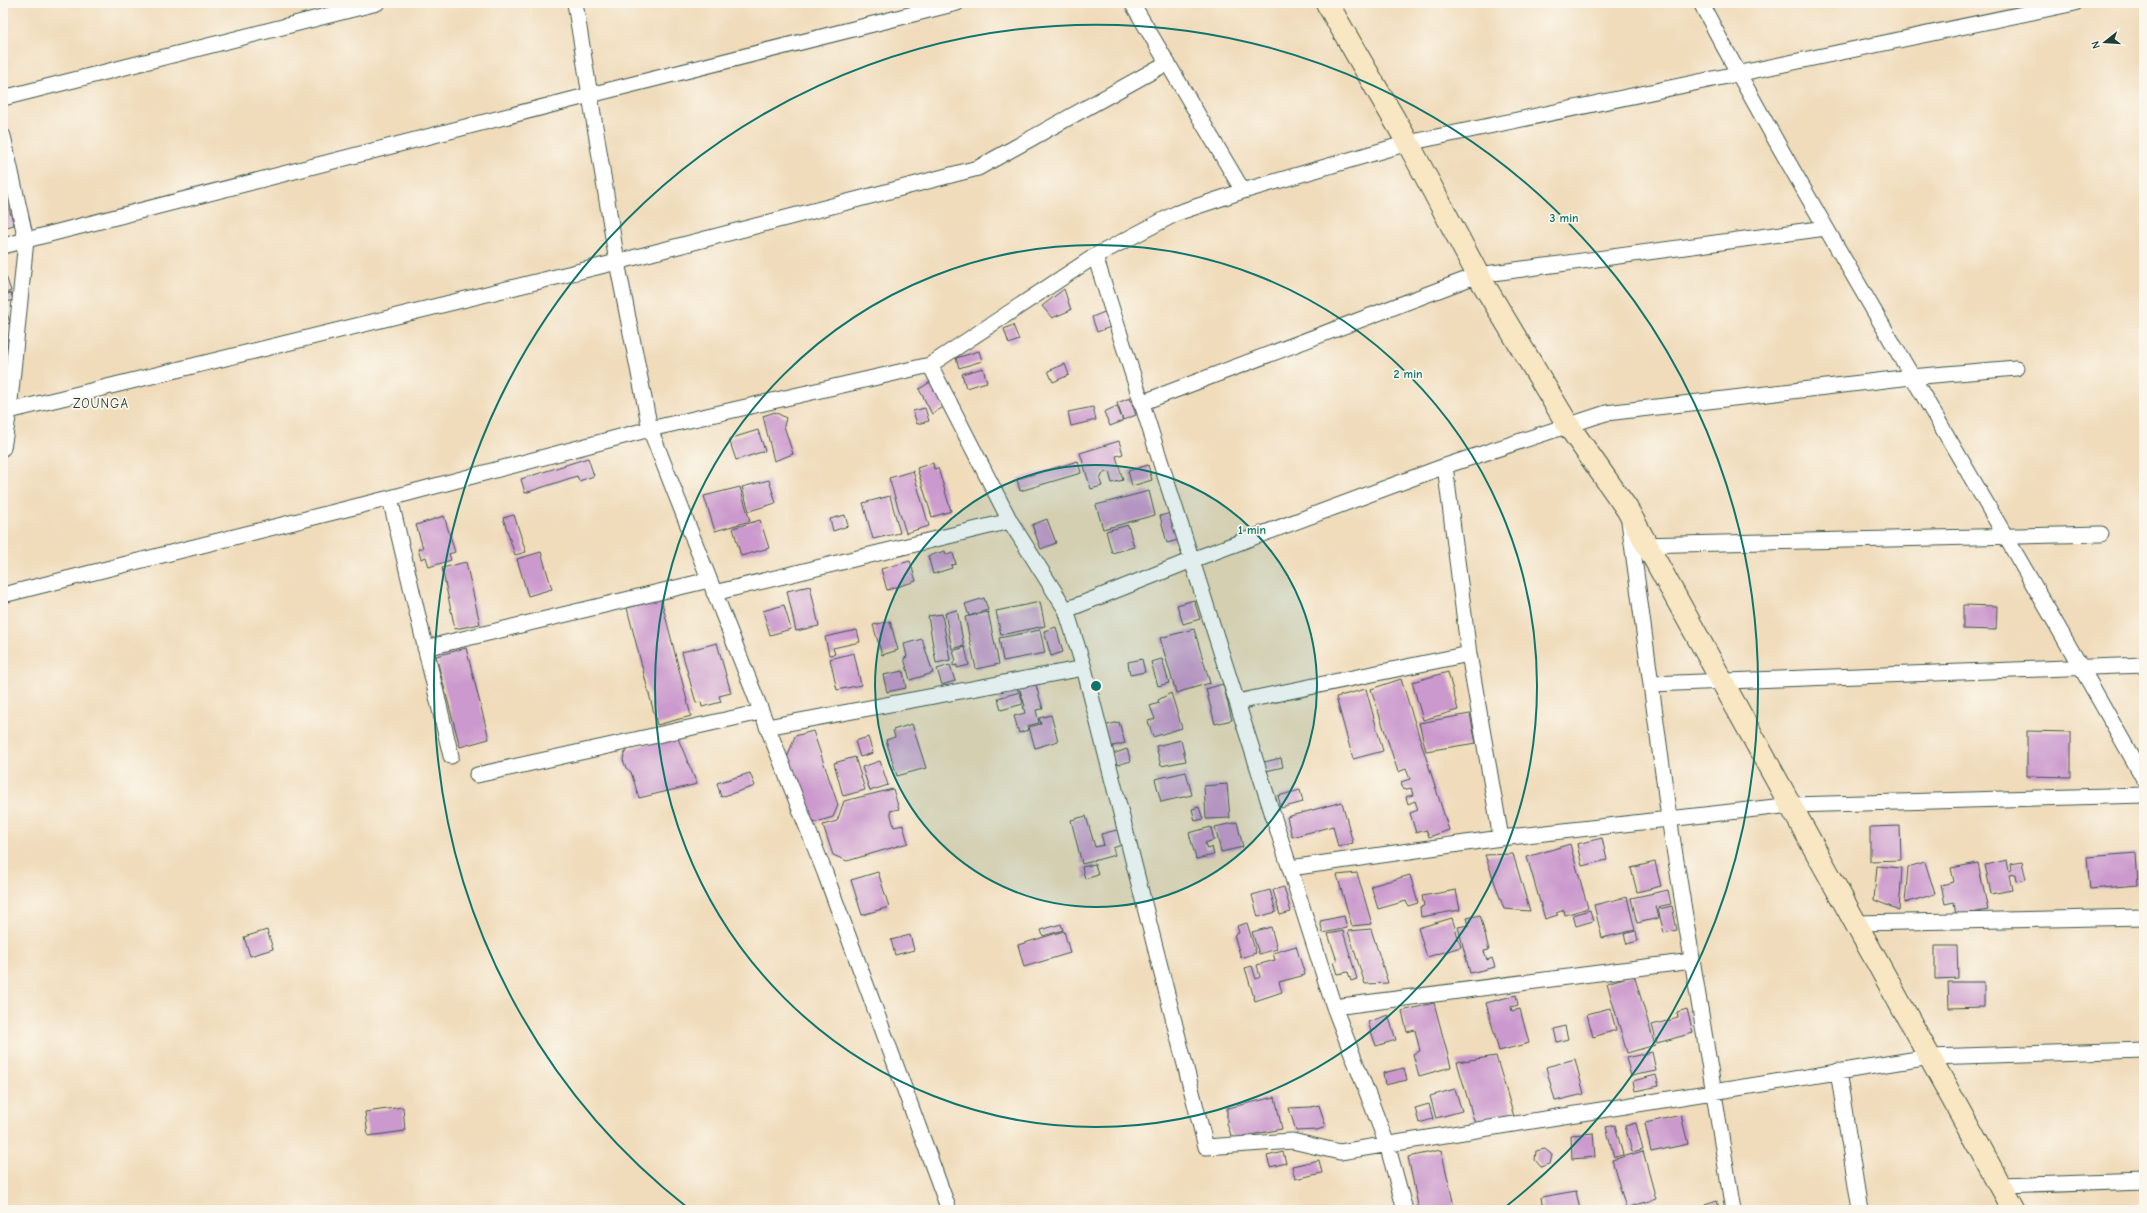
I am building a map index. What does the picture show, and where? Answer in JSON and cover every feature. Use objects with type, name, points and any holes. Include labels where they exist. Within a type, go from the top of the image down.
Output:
[{"type":"street","points":[[3,98],[377,3]]},
{"type":"street","points":[[575,3],[617,262],[650,429],[825,873],[949,1210]]},
{"type":"street","points":[[3,246],[590,95],[956,3]]},
{"type":"street","points":[[1132,3],[1243,191]]},
{"type":"street","points":[[1327,3],[1408,143],[1478,275],[1568,425],[1627,509],[1639,545],[1721,681],[1792,805],[2014,1210]]},
{"type":"street","points":[[1701,3],[1737,73],[1911,377],[2007,537],[2082,667],[2144,779]]},
{"type":"street","points":[[3,595],[390,498],[650,429],[930,365],[1095,256],[1178,213],[1243,191],[1408,143],[2075,3]]},
{"type":"street","points":[[9,412],[617,262],[978,168],[1167,63]]},
{"type":"street","points":[[3,136],[26,240],[9,412],[3,448]]},
{"type":"street","points":[[1141,403],[1478,275],[1826,228]]},
{"type":"street","points":[[1095,256],[1334,1007],[1387,1144],[1405,1210]]},
{"type":"street","points":[[930,365],[1010,521],[1066,610],[1084,668],[1206,1147],[1292,1141],[1340,1152],[1714,1093],[1838,1071],[1930,1057],[2144,1050]]},
{"type":"street","points":[[1066,610],[1192,560],[1445,466],[1606,413],[1911,377],[2016,368]]},
{"type":"street","points":[[1445,466],[1469,654],[1501,838]]},
{"type":"street","points":[[390,498],[451,756]]},
{"type":"street","points":[[425,648],[712,587],[1010,521]]},
{"type":"street","points":[[1639,545],[2101,534]]},
{"type":"street","points":[[1639,545],[1651,684],[1669,818],[1733,1210]]},
{"type":"street","points":[[1237,702],[1469,654]]},
{"type":"street","points":[[1651,684],[2144,665]]},
{"type":"street","points":[[767,727],[1084,668]]},
{"type":"street","points":[[477,775],[761,712]]},
{"type":"street","points":[[1290,868],[1501,838],[1792,805],[2144,795]]},
{"type":"street","points":[[1856,923],[2144,917]]},
{"type":"street","points":[[1334,1007],[1692,961]]},
{"type":"street","points":[[1838,1071],[1860,1210]]},
{"type":"street","points":[[2002,1186],[2144,1181]]},
{"type":"building","points":[[3,189],[14,225],[3,228]]},
{"type":"building","points":[[6,276],[11,291],[3,294],[3,277]]},
{"type":"building","points":[[1064,289],[1071,310],[1052,318],[1042,306]]},
{"type":"building","points":[[11,293],[13,300],[4,303],[10,323],[3,325],[3,295]]},
{"type":"building","points":[[1107,311],[1113,326],[1097,332],[1092,317]]},
{"type":"building","points":[[1013,325],[1019,340],[1009,344],[1004,329]]},
{"type":"building","points":[[3,335],[8,336],[4,363],[3,363]]},
{"type":"building","points":[[979,351],[982,361],[959,368],[956,358]]},
{"type":"building","points":[[1065,364],[1069,375],[1053,382],[1048,371]]},
{"type":"building","points":[[983,368],[987,382],[966,388],[962,374]]},
{"type":"building","points":[[932,381],[945,406],[932,414],[919,389]]},
{"type":"building","points":[[1130,398],[1136,415],[1123,420],[1117,403]]},
{"type":"building","points":[[1117,406],[1123,421],[1110,426],[1104,412]]},
{"type":"building","points":[[1093,407],[1096,420],[1071,426],[1068,412]]},
{"type":"building","points":[[925,408],[929,421],[917,424],[913,411]]},
{"type":"building","points":[[775,412],[786,418],[784,426],[793,454],[774,461],[763,416]]},
{"type":"building","points":[[758,430],[765,451],[736,460],[729,439]]},
{"type":"building","points":[[1119,441],[1123,454],[1116,456],[1123,480],[1112,483],[1109,472],[1103,473],[1100,480],[1102,486],[1091,489],[1080,453]]},
{"type":"building","points":[[588,458],[594,476],[579,481],[577,476],[525,493],[521,479]]},
{"type":"building","points":[[1078,461],[1081,473],[1020,491],[1017,479]]},
{"type":"building","points":[[933,463],[934,469],[938,468],[951,511],[932,517],[917,468]]},
{"type":"building","points":[[1148,465],[1152,480],[1132,486],[1128,471]]},
{"type":"building","points":[[913,471],[929,526],[906,533],[889,478]]},
{"type":"building","points":[[769,480],[776,503],[749,511],[742,487]]},
{"type":"building","points":[[740,487],[750,521],[715,531],[704,496]]},
{"type":"building","points":[[1149,491],[1155,515],[1103,529],[1096,505]]},
{"type":"building","points":[[890,496],[900,533],[873,539],[863,503]]},
{"type":"building","points":[[1171,513],[1178,540],[1167,543],[1160,516]]},
{"type":"building","points":[[514,515],[526,552],[515,555],[503,518]]},
{"type":"building","points":[[845,515],[848,526],[833,531],[830,519]]},
{"type":"building","points":[[444,516],[455,552],[449,554],[451,560],[429,567],[426,557],[421,559],[418,549],[423,548],[416,525]]},
{"type":"building","points":[[1047,519],[1056,543],[1041,549],[1032,525]]},
{"type":"building","points":[[760,520],[769,548],[741,556],[733,528]]},
{"type":"building","points":[[1128,525],[1134,547],[1112,553],[1106,531]]},
{"type":"building","points":[[945,551],[946,555],[953,553],[956,564],[951,565],[952,568],[933,574],[928,556]]},
{"type":"building","points":[[541,552],[552,589],[528,596],[517,559]]},
{"type":"building","points":[[910,561],[916,581],[887,590],[881,569]]},
{"type":"building","points":[[466,562],[480,624],[455,629],[442,568]]},
{"type":"building","points":[[810,586],[819,626],[796,631],[787,591]]},
{"type":"building","points":[[984,598],[988,610],[969,616],[965,604]]},
{"type":"building","points":[[661,599],[691,716],[657,725],[627,608]]},
{"type":"building","points":[[1194,600],[1200,619],[1183,624],[1177,605]]},
{"type":"building","points":[[1040,602],[1045,626],[1001,635],[996,611]]},
{"type":"building","points":[[784,605],[791,629],[770,635],[763,611]]},
{"type":"building","points":[[1963,605],[1997,606],[1996,630],[1963,629]]},
{"type":"building","points":[[957,610],[964,646],[952,649],[945,613]]},
{"type":"building","points":[[988,612],[999,664],[976,669],[965,617]]},
{"type":"building","points":[[942,614],[950,660],[936,663],[928,616]]},
{"type":"building","points":[[890,621],[898,650],[882,655],[873,625]]},
{"type":"building","points":[[1056,627],[1063,652],[1051,656],[1044,631]]},
{"type":"building","points":[[1194,629],[1210,683],[1176,693],[1160,638]]},
{"type":"building","points":[[857,630],[860,642],[833,648],[835,654],[829,655],[825,637]]},
{"type":"building","points":[[1040,630],[1045,653],[1003,661],[999,638]]},
{"type":"building","points":[[922,639],[933,673],[910,680],[904,658],[907,657],[904,644]]},
{"type":"building","points":[[717,643],[731,693],[719,696],[721,702],[702,707],[701,702],[696,703],[682,652]]},
{"type":"building","points":[[965,647],[969,665],[957,668],[957,665],[953,666],[953,663],[956,661],[953,651]]},
{"type":"building","points":[[466,648],[489,739],[460,747],[436,656]]},
{"type":"building","points":[[854,653],[861,685],[837,690],[830,659]]},
{"type":"building","points":[[1142,659],[1145,672],[1130,675],[1128,662]]},
{"type":"building","points":[[1162,659],[1169,683],[1158,686],[1151,662]]},
{"type":"building","points":[[950,665],[955,681],[942,685],[937,669]]},
{"type":"building","points":[[903,671],[906,688],[887,692],[883,675]]},
{"type":"building","points":[[1448,672],[1458,710],[1423,720],[1412,682]]},
{"type":"building","points":[[1401,679],[1449,830],[1429,837],[1426,830],[1416,833],[1410,813],[1418,810],[1415,801],[1408,804],[1406,797],[1413,795],[1411,788],[1403,790],[1401,782],[1410,779],[1406,769],[1398,772],[1371,689]]},
{"type":"building","points":[[1035,682],[1043,709],[1036,710],[1039,723],[1027,726],[1028,730],[1019,733],[1014,716],[1025,713],[1023,706],[1025,706],[1020,690],[1018,691],[1017,687]]},
{"type":"building","points":[[1223,684],[1232,720],[1215,724],[1206,689]]},
{"type":"building","points":[[1366,689],[1383,751],[1353,759],[1336,697]]},
{"type":"building","points":[[1020,692],[1023,704],[1001,710],[998,698]]},
{"type":"building","points":[[1171,693],[1182,728],[1153,737],[1148,721],[1155,719],[1150,706],[1159,703],[1158,700]]},
{"type":"building","points":[[1470,714],[1476,743],[1426,751],[1419,723]]},
{"type":"building","points":[[1051,715],[1058,741],[1035,748],[1029,727],[1041,724],[1039,718]]},
{"type":"building","points":[[1119,722],[1125,743],[1109,747],[1104,726]]},
{"type":"building","points":[[912,724],[926,768],[897,776],[886,740],[895,737],[893,730]]},
{"type":"building","points":[[813,731],[838,805],[833,817],[813,823],[787,758],[795,736]]},
{"type":"building","points":[[2027,731],[2071,732],[2071,777],[2027,776]]},
{"type":"building","points":[[677,736],[697,784],[639,798],[631,772],[626,768],[623,760],[624,754],[628,749]]},
{"type":"building","points":[[868,737],[873,753],[860,757],[855,741]]},
{"type":"building","points":[[1181,740],[1186,761],[1161,766],[1156,746]]},
{"type":"building","points":[[1127,749],[1131,761],[1117,765],[1113,754]]},
{"type":"building","points":[[855,757],[865,790],[843,796],[834,763]]},
{"type":"building","points":[[1281,758],[1283,767],[1266,771],[1264,762]]},
{"type":"building","points":[[880,761],[888,785],[870,791],[862,767]]},
{"type":"building","points":[[1186,772],[1192,795],[1161,802],[1155,779]]},
{"type":"building","points":[[750,773],[755,786],[721,797],[717,783]]},
{"type":"building","points":[[1227,784],[1230,818],[1206,819],[1204,786]]},
{"type":"building","points":[[893,789],[899,809],[890,811],[894,827],[903,825],[908,843],[847,861],[833,855],[823,825],[837,821],[844,801]]},
{"type":"building","points":[[1300,790],[1303,802],[1281,808],[1278,796]]},
{"type":"building","points":[[1342,802],[1353,843],[1338,847],[1333,826],[1292,837],[1287,817]]},
{"type":"building","points":[[1199,807],[1203,819],[1195,821],[1192,809]]},
{"type":"building","points":[[1086,816],[1095,847],[1104,845],[1101,834],[1117,830],[1121,845],[1113,848],[1115,855],[1082,864],[1071,820]]},
{"type":"building","points":[[1237,822],[1243,847],[1221,852],[1215,827]]},
{"type":"building","points":[[1900,826],[1901,860],[1870,861],[1870,827]]},
{"type":"building","points":[[1211,827],[1214,840],[1205,843],[1207,849],[1212,847],[1214,855],[1196,859],[1189,833]]},
{"type":"building","points":[[1602,838],[1607,860],[1582,866],[1577,844]]},
{"type":"building","points":[[1570,844],[1588,908],[1565,915],[1564,910],[1556,913],[1558,915],[1545,919],[1527,857]]},
{"type":"building","points":[[2136,853],[2138,885],[2090,889],[2087,857]]},
{"type":"building","points":[[1513,854],[1530,911],[1504,909],[1485,855]]},
{"type":"building","points":[[2007,860],[2009,871],[2012,870],[2011,864],[2022,862],[2026,879],[2016,881],[2015,874],[2009,875],[2012,890],[1991,894],[1985,865]]},
{"type":"building","points":[[1655,862],[1661,886],[1637,892],[1631,868]]},
{"type":"building","points":[[1925,862],[1935,894],[1905,903],[1908,867]]},
{"type":"building","points":[[1978,863],[1988,910],[1956,916],[1954,902],[1945,904],[1941,885],[1954,882],[1951,868]]},
{"type":"building","points":[[1095,864],[1098,875],[1085,879],[1082,867]]},
{"type":"building","points":[[1877,866],[1902,868],[1899,910],[1874,900]]},
{"type":"building","points":[[878,872],[889,907],[862,915],[851,880]]},
{"type":"building","points":[[1357,873],[1372,924],[1352,926],[1337,875]]},
{"type":"building","points":[[1410,875],[1418,903],[1408,906],[1406,901],[1378,909],[1371,886]]},
{"type":"building","points":[[1284,887],[1291,912],[1280,915],[1273,890]]},
{"type":"building","points":[[1270,890],[1276,912],[1258,917],[1252,895]]},
{"type":"building","points":[[1456,890],[1460,910],[1421,917],[1420,907],[1424,906],[1422,896]]},
{"type":"building","points":[[1668,890],[1671,904],[1656,907],[1659,918],[1637,923],[1631,898]]},
{"type":"building","points":[[1627,897],[1635,930],[1602,938],[1594,905]]},
{"type":"building","points":[[1672,906],[1677,930],[1664,933],[1658,909]]},
{"type":"building","points":[[1590,910],[1593,921],[1576,926],[1573,915]]},
{"type":"building","points":[[1480,915],[1489,950],[1484,951],[1487,960],[1492,958],[1495,967],[1470,973],[1458,927],[1469,925],[1467,918]]},
{"type":"building","points":[[1344,916],[1347,928],[1323,933],[1320,921]]},
{"type":"building","points":[[1452,918],[1461,947],[1427,957],[1418,928]]},
{"type":"building","points":[[1247,923],[1256,953],[1241,958],[1234,935],[1239,933],[1237,926]]},
{"type":"building","points":[[1061,924],[1063,930],[1043,936],[1041,930]]},
{"type":"building","points":[[1271,927],[1277,949],[1259,954],[1252,932]]},
{"type":"building","points":[[1371,929],[1388,983],[1365,984],[1348,931]]},
{"type":"building","points":[[267,930],[273,949],[250,956],[244,937]]},
{"type":"building","points":[[1064,931],[1070,953],[1024,967],[1018,945]]},
{"type":"building","points":[[1343,931],[1357,979],[1351,981],[1348,972],[1337,974],[1333,962],[1337,961],[1328,934]]},
{"type":"building","points":[[1636,931],[1638,941],[1627,944],[1624,934]]},
{"type":"building","points":[[910,935],[914,950],[895,955],[891,940]]},
{"type":"building","points":[[1296,946],[1305,975],[1279,982],[1282,992],[1255,1001],[1245,968],[1252,966],[1256,979],[1260,977],[1257,965],[1275,960],[1273,953]]},
{"type":"building","points":[[1935,946],[1957,946],[1958,978],[1935,979]]},
{"type":"building","points":[[1634,975],[1655,1045],[1627,1053],[1607,983]]},
{"type":"building","points":[[1948,982],[1984,982],[1984,1007],[1949,1008]]},
{"type":"building","points":[[1516,995],[1518,1005],[1511,1007],[1512,1011],[1520,1009],[1529,1043],[1499,1051],[1486,1003]]},
{"type":"building","points":[[1434,1003],[1451,1067],[1419,1076],[1413,1054],[1420,1051],[1415,1030],[1407,1032],[1402,1011]]},
{"type":"building","points":[[1610,1008],[1616,1030],[1593,1037],[1587,1014]]},
{"type":"building","points":[[1687,1009],[1693,1033],[1657,1043],[1652,1025],[1678,1018],[1677,1012]]},
{"type":"building","points":[[1388,1015],[1396,1040],[1376,1046],[1368,1022]]},
{"type":"building","points":[[1565,1026],[1568,1039],[1557,1042],[1554,1029]]},
{"type":"building","points":[[1652,1052],[1656,1071],[1631,1076],[1626,1058]]},
{"type":"building","points":[[1496,1056],[1515,1120],[1475,1124],[1457,1062]]},
{"type":"building","points":[[1575,1059],[1584,1094],[1555,1101],[1546,1067]]},
{"type":"building","points":[[1404,1068],[1407,1080],[1385,1085],[1383,1073]]},
{"type":"building","points":[[1656,1075],[1659,1086],[1635,1091],[1633,1081]]},
{"type":"building","points":[[1455,1089],[1462,1111],[1436,1118],[1430,1096]]},
{"type":"building","points":[[1275,1097],[1282,1129],[1235,1138],[1231,1135],[1227,1124],[1227,1108]]},
{"type":"building","points":[[1429,1104],[1433,1119],[1419,1123],[1415,1108]]},
{"type":"building","points":[[1319,1105],[1326,1127],[1317,1130],[1296,1131],[1289,1108]]},
{"type":"building","points":[[403,1107],[405,1131],[368,1136],[365,1112]]},
{"type":"building","points":[[1681,1115],[1688,1144],[1651,1152],[1645,1123]]},
{"type":"building","points":[[1636,1123],[1643,1149],[1632,1152],[1625,1126]]},
{"type":"building","points":[[1615,1125],[1623,1155],[1614,1157],[1606,1127]]},
{"type":"building","points":[[1593,1133],[1595,1157],[1572,1159],[1571,1135]]},
{"type":"building","points":[[1545,1149],[1552,1155],[1550,1164],[1541,1167],[1535,1160],[1536,1151]]},
{"type":"building","points":[[1441,1150],[1455,1210],[1419,1210],[1408,1157]]},
{"type":"building","points":[[1643,1151],[1656,1199],[1626,1208],[1612,1160]]},
{"type":"building","points":[[1283,1152],[1286,1163],[1270,1167],[1267,1156]]},
{"type":"building","points":[[1319,1160],[1322,1173],[1295,1179],[1292,1166]]},
{"type":"building","points":[[1576,1191],[1580,1210],[1543,1210],[1541,1197]]},
{"type":"building","points":[[1717,1201],[1720,1210],[1707,1210],[1705,1205]]},
{"type":"district","name":"ZOUNGA","points":[[101,403]]}]
